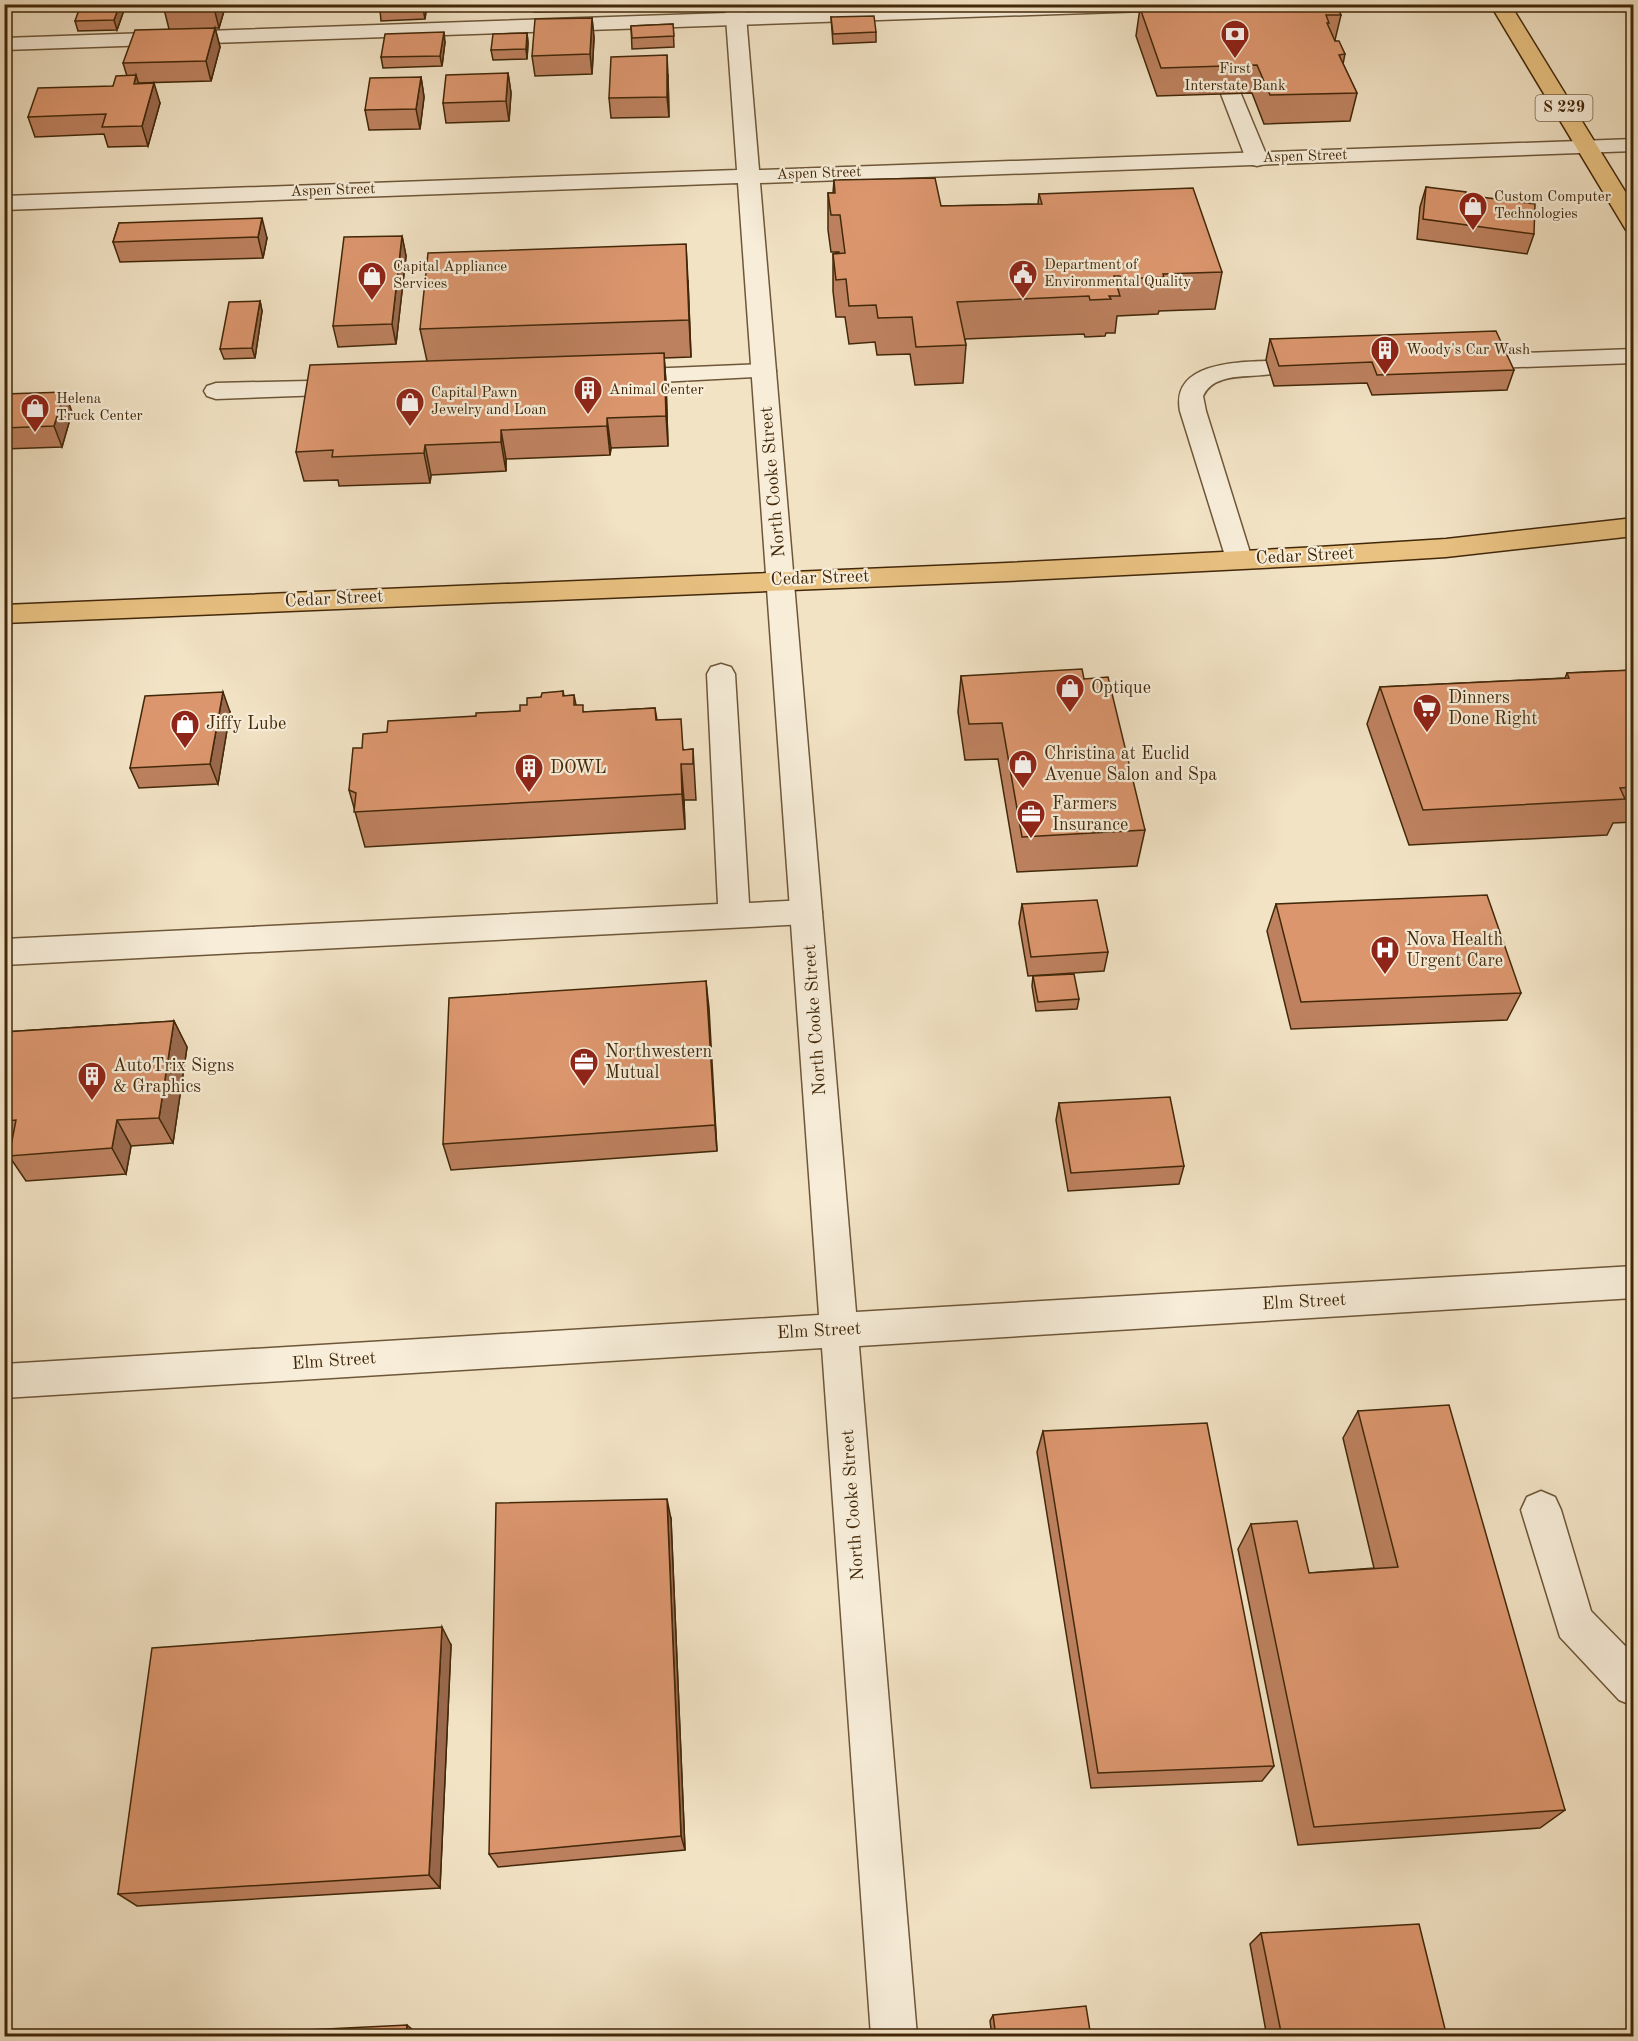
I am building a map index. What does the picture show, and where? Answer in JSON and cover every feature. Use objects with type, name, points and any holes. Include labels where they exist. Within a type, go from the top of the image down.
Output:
[{"type":"main road","name":"S 229","points":[[1500,4],[1634,225]]},
{"type":"main road","name":"Cedar Street","points":[[4,614],[781,579],[1007,572],[1446,548],[1634,527]]},
{"type":"street","points":[[4,44],[735,13],[1175,4]]},
{"type":"street","name":"North Cooke Street","points":[[735,13],[894,2037]]},
{"type":"street","points":[[1231,94],[1257,159]]},
{"type":"street","name":"Aspen Street","points":[[4,203],[1634,145]]},
{"type":"street","points":[[1493,361],[1634,356]]},
{"type":"street","points":[[1239,559],[1193,411],[1191,396],[1199,382],[1219,373],[1268,368]]},
{"type":"street","points":[[599,378],[764,371]]},
{"type":"street","points":[[216,391],[376,386]]},
{"type":"street","points":[[721,674],[734,915]]},
{"type":"street","points":[[4,952],[806,912]]},
{"type":"street","name":"Elm Street","points":[[4,1381],[1634,1282]]},
{"type":"street","points":[[1541,1510],[1574,1623],[1634,1685]]},
{"type":"building","points":[[81,4],[120,4],[114,20],[75,21]]},
{"type":"building","points":[[165,4],[215,4],[214,8],[164,9]]},
{"type":"building","points":[[381,4],[424,4],[423,9],[380,10]]},
{"type":"building","name":"First Interstate Bank","points":[[1227,4],[1336,4],[1341,15],[1326,15],[1329,23],[1327,23],[1335,41],[1339,41],[1345,54],[1339,55],[1357,93],[1270,95],[1257,65],[1161,68],[1140,8]]},
{"type":"building","points":[[874,16],[876,32],[833,34],[831,17]]},
{"type":"building","points":[[592,18],[590,54],[532,56],[535,19]]},
{"type":"building","points":[[673,24],[674,36],[632,38],[631,26]]},
{"type":"building","points":[[215,28],[206,61],[123,63],[135,30]]},
{"type":"building","points":[[444,32],[440,56],[381,57],[385,34]]},
{"type":"building","points":[[527,33],[526,49],[491,50],[493,34]]},
{"type":"building","points":[[667,55],[667,97],[609,98],[611,57]]},
{"type":"building","points":[[508,73],[506,101],[443,103],[446,75]]},
{"type":"building","points":[[136,75],[134,84],[154,83],[142,126],[102,127],[106,114],[28,117],[38,88],[113,86],[116,76]]},
{"type":"building","points":[[421,77],[416,109],[365,110],[370,78]]},
{"type":"building","name":"Department of Environmental Quality","points":[[935,178],[941,206],[1042,204],[1039,194],[1193,188],[1222,272],[1163,274],[1164,277],[1121,279],[1120,276],[1114,276],[1120,296],[1109,296],[1111,299],[1090,300],[1089,296],[957,302],[966,345],[916,347],[912,317],[878,318],[876,305],[849,306],[846,279],[836,280],[833,254],[845,253],[840,215],[831,215],[828,193],[835,193],[834,180]]},
{"type":"building","points":[[1426,187],[1466,192],[1465,195],[1535,204],[1534,234],[1423,219]]},
{"type":"building","points":[[262,218],[258,237],[113,242],[119,223]]},
{"type":"building","name":"Capital Appliance Services","points":[[402,236],[392,324],[333,326],[344,237]]},
{"type":"building","points":[[686,244],[689,320],[420,329],[428,253]]},
{"type":"building","points":[[260,301],[252,348],[220,349],[229,302]]},
{"type":"building","points":[[1496,331],[1514,370],[1377,375],[1372,362],[1279,366],[1270,339]]},
{"type":"building","points":[[664,353],[666,416],[607,418],[607,426],[501,430],[501,442],[425,445],[424,453],[332,457],[333,450],[296,452],[310,365]]},
{"type":"building","points":[[65,392],[54,426],[4,428],[4,394]]},
{"type":"building","points":[[1082,669],[1084,679],[1108,677],[1145,830],[1022,837],[1002,723],[969,724],[961,676]]},
{"type":"building","points":[[1634,670],[1634,787],[1620,788],[1625,799],[1423,810],[1380,687],[1569,678],[1567,673]]},
{"type":"building","points":[[563,691],[563,696],[574,695],[574,705],[583,705],[583,712],[655,708],[656,720],[681,719],[683,750],[693,749],[693,764],[681,764],[682,794],[354,812],[356,793],[349,790],[353,748],[362,748],[363,734],[387,732],[388,721],[520,711],[520,705],[527,705],[527,698],[541,697],[542,693]]},
{"type":"building","name":"Jiffy Lube","points":[[223,692],[210,764],[130,768],[145,696]]},
{"type":"building","name":"Nova Health Urgent Care","points":[[1487,895],[1521,993],[1301,1002],[1276,904]]},
{"type":"building","points":[[1097,900],[1108,952],[1031,957],[1022,904]]},
{"type":"building","points":[[1074,974],[1079,999],[1038,1002],[1033,976]]},
{"type":"building","name":"Northwestern Mutual","points":[[706,981],[715,1125],[443,1144],[449,998]]},
{"type":"building","name":"AutoTrix Signs & Graphics","points":[[174,1021],[159,1118],[117,1120],[112,1148],[9,1156],[16,1120],[4,1121],[4,1032]]},
{"type":"building","points":[[1170,1097],[1184,1166],[1071,1173],[1059,1103]]},
{"type":"building","points":[[1449,1405],[1565,1810],[1314,1827],[1251,1524],[1297,1521],[1309,1573],[1398,1567],[1358,1411]]},
{"type":"building","points":[[1207,1423],[1274,1766],[1098,1773],[1043,1431]]},
{"type":"building","points":[[667,1499],[681,1836],[489,1854],[496,1503]]},
{"type":"building","points":[[442,1627],[429,1875],[118,1894],[152,1648]]},
{"type":"building","points":[[1419,1924],[1447,2037],[1282,2037],[1261,1933]]},
{"type":"building","points":[[1086,2006],[1091,2037],[996,2037],[993,2015]]},
{"type":"building","points":[[407,2025],[406,2037],[161,2037]]},
{"type":"place","name":"First Interstate Bank","points":[[1235,60]]},
{"type":"place","name":"Custom Computer Technologies","points":[[1473,232]]},
{"type":"place","name":"Department of Environmental Quality","points":[[1023,300]]},
{"type":"place","name":"Capital Appliance Services","points":[[372,302]]},
{"type":"place","name":"Woody's Car Wash","points":[[1385,376]]},
{"type":"place","name":"Animal Center","points":[[588,416]]},
{"type":"place","name":"Capital Pawn Jewelry and Loan","points":[[410,428]]},
{"type":"place","name":"Helena Truck Center","points":[[35,434]]},
{"type":"place","name":"Optique","points":[[1070,714]]},
{"type":"place","name":"Dinners Done Right","points":[[1427,734]]},
{"type":"place","name":"Jiffy Lube","points":[[185,750]]},
{"type":"place","name":"Christina at Euclid Avenue Salon and Spa","points":[[1023,790]]},
{"type":"place","name":"DOWL","points":[[529,794]]},
{"type":"place","name":"Farmers Insurance","points":[[1031,840]]},
{"type":"place","name":"Nova Health Urgent Care","points":[[1385,976]]},
{"type":"place","name":"Northwestern Mutual","points":[[584,1088]]},
{"type":"place","name":"AutoTrix Signs & Graphics","points":[[92,1102]]}]
